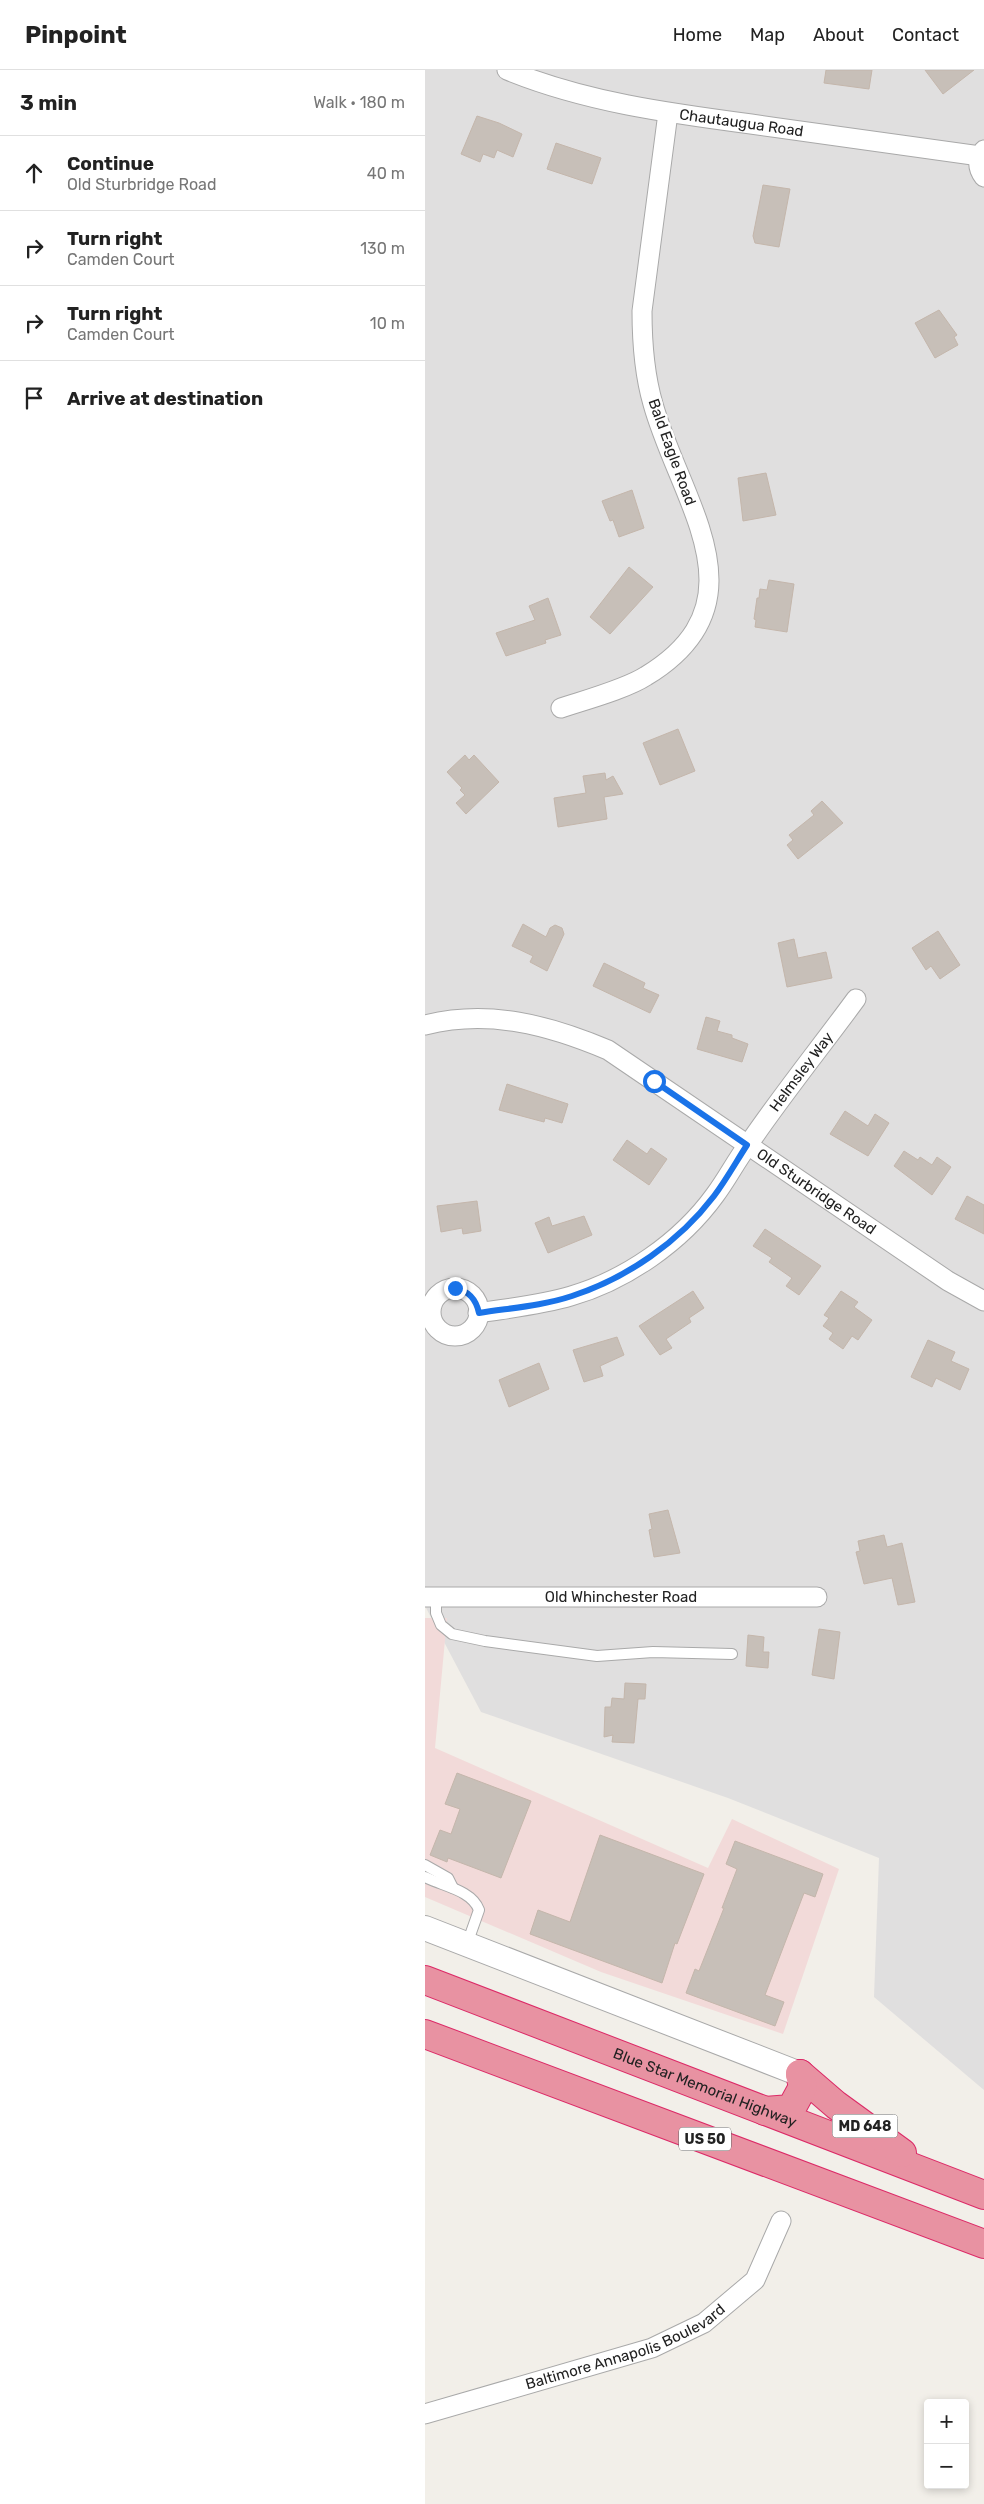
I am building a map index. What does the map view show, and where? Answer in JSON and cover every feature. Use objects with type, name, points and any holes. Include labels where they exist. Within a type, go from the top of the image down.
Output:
[{"type":"highway","name":"Blue Star Memorial Highway","points":[[425,1980],[984,2195]]},
{"type":"highway","name":"US 50","points":[[425,2034],[984,2244]]},
{"type":"highway","points":[[765,2111],[791,2109],[798,2100],[803,2087],[800,2074]]},
{"type":"highway","name":"MD 648","points":[[800,2074],[842,2109],[932,2175]]},
{"type":"street","name":"Chautaugua Road","points":[[507,70],[540,84],[583,96],[668,112],[982,153]]},
{"type":"street","name":"Bald Eagle Road","points":[[561,708],[645,678],[665,664],[682,649],[699,626],[709,598],[709,569],[704,537],[653,405],[642,344],[642,311],[668,112]]},
{"type":"street","points":[[982,153],[979,169],[984,178]]},
{"type":"street","name":"Helmsley Way","points":[[479,1313],[539,1304],[573,1296],[631,1269],[660,1250],[687,1227],[714,1196],[747,1145],[856,999]]},
{"type":"street","name":"Old Sturbridge Road","points":[[425,1025],[457,1020],[489,1019],[530,1024],[567,1033],[608,1050],[948,1281],[984,1301]]},
{"type":"street","name":"Old Whinchester Road","points":[[431,1597],[817,1598]]},
{"type":"street","name":"MD 648","points":[[425,1928],[800,2074]]},
{"type":"street","name":"Baltimore Annapolis Boulevard","points":[[425,2414],[652,2348],[704,2323],[755,2280],[781,2221]]},
{"type":"lane","points":[[431,1597],[441,1625],[451,1634],[485,1641],[597,1656],[653,1652],[732,1654]]},
{"type":"lane","points":[[425,1865],[448,1878],[453,1888]]},
{"type":"lane","points":[[425,1877],[442,1886],[453,1888],[473,1901],[479,1910],[467,1944]]},
{"type":"shaded area","points":[[425,70],[984,70],[984,2090],[874,1997],[879,1858],[728,1798],[481,1712],[425,1606]]},
{"type":"shaded area","points":[[425,1618],[447,1618],[435,1748],[708,1868],[732,1819],[839,1869],[783,2034],[601,1972],[425,1897]]},
{"type":"building","points":[[826,70],[872,70],[869,89],[824,83]]},
{"type":"building","points":[[925,70],[974,70],[943,94]]},
{"type":"building","points":[[477,116],[499,123],[522,134],[513,157],[497,150],[494,158],[483,154],[480,162],[461,154]]},
{"type":"building","points":[[556,143],[601,158],[592,184],[547,169]]},
{"type":"building","points":[[763,185],[790,189],[779,247],[755,243],[753,236]]},
{"type":"building","points":[[939,310],[957,335],[954,337],[958,345],[935,358],[915,323]]},
{"type":"building","points":[[766,473],[776,515],[743,521],[738,478]]},
{"type":"building","points":[[632,490],[644,528],[619,537],[613,520],[610,521],[602,501]]},
{"type":"building","points":[[629,567],[653,587],[610,634],[590,617]]},
{"type":"building","points":[[769,580],[794,584],[787,632],[755,627],[756,620],[754,619],[757,598],[759,598],[760,589],[767,590]]},
{"type":"building","points":[[548,598],[561,635],[545,640],[546,643],[506,656],[496,633],[535,620],[529,606]]},
{"type":"building","points":[[678,729],[695,771],[660,785],[643,743]]},
{"type":"building","points":[[465,755],[469,760],[474,755],[499,782],[466,814],[456,803],[465,795],[460,790],[462,788],[447,772]]},
{"type":"building","points":[[605,773],[606,780],[613,776],[623,794],[604,797],[607,819],[558,827],[554,798],[586,793],[583,776]]},
{"type":"building","points":[[822,801],[843,823],[798,859],[787,845],[793,840],[789,835],[814,815],[811,811]]},
{"type":"building","points":[[523,924],[546,937],[550,928],[555,925],[562,928],[564,934],[547,971],[530,962],[533,956],[512,946]]},
{"type":"building","points":[[938,931],[960,965],[940,979],[931,966],[926,970],[912,948]]},
{"type":"building","points":[[794,939],[798,958],[826,952],[832,978],[787,987],[778,943]]},
{"type":"building","points":[[604,963],[645,983],[643,988],[659,995],[650,1013],[593,986]]},
{"type":"building","points":[[706,1017],[720,1021],[717,1031],[732,1035],[732,1038],[748,1044],[742,1062],[697,1049]]},
{"type":"building","points":[[507,1084],[568,1104],[562,1123],[545,1118],[544,1122],[499,1110]]},
{"type":"building","points":[[845,1111],[868,1126],[875,1114],[889,1123],[868,1156],[830,1134]]},
{"type":"building","points":[[627,1140],[647,1154],[651,1148],[667,1159],[649,1185],[613,1160]]},
{"type":"building","points":[[904,1151],[918,1160],[920,1157],[932,1165],[937,1157],[951,1167],[932,1195],[894,1166]]},
{"type":"building","points":[[967,1196],[984,1205],[984,1234],[955,1219]]},
{"type":"building","points":[[477,1201],[481,1231],[463,1234],[462,1228],[441,1232],[437,1206]]},
{"type":"building","points":[[584,1216],[592,1235],[548,1253],[535,1223],[549,1217],[552,1226]]},
{"type":"building","points":[[765,1229],[821,1266],[799,1295],[786,1286],[792,1278],[769,1262],[772,1258],[753,1246]]},
{"type":"building","points":[[693,1291],[704,1308],[689,1318],[691,1322],[666,1339],[672,1348],[660,1355],[639,1326]]},
{"type":"building","points":[[841,1291],[858,1302],[854,1307],[872,1320],[858,1340],[852,1336],[843,1349],[829,1339],[833,1333],[823,1326],[829,1318],[824,1315]]},
{"type":"building","points":[[617,1337],[624,1355],[600,1366],[603,1376],[584,1382],[573,1350]]},
{"type":"building","points":[[928,1340],[955,1352],[951,1361],[969,1369],[960,1390],[936,1378],[932,1387],[911,1377]]},
{"type":"building","points":[[539,1363],[549,1389],[509,1407],[499,1380]]},
{"type":"building","points":[[668,1510],[680,1553],[654,1557],[649,1530],[652,1529],[649,1514]]},
{"type":"building","points":[[884,1535],[887,1547],[902,1543],[915,1602],[898,1605],[892,1578],[864,1584],[856,1552],[860,1551],[858,1541]]},
{"type":"building","points":[[819,1629],[840,1632],[834,1679],[812,1675]]},
{"type":"building","points":[[748,1635],[764,1637],[763,1652],[769,1652],[768,1668],[746,1666]]},
{"type":"building","points":[[625,1683],[646,1684],[645,1699],[638,1699],[634,1743],[612,1742],[613,1735],[604,1737],[605,1707],[611,1707],[612,1698],[624,1699]]},
{"type":"building","points":[[457,1773],[531,1801],[501,1878],[448,1858],[447,1862],[430,1855],[440,1830],[451,1834],[460,1809],[445,1804]]},
{"type":"building","points":[[600,1835],[704,1874],[677,1944],[675,1943],[662,1983],[530,1934],[538,1910],[570,1922]]},
{"type":"building","points":[[735,1841],[823,1874],[815,1897],[804,1893],[765,1995],[784,2002],[775,2026],[686,1993],[695,1969],[699,1971],[737,1869],[726,1864]]},
{"type":"route","points":[[455,1288],[469,1293],[477,1305],[479,1313],[539,1304],[573,1296],[631,1269],[660,1250],[687,1227],[714,1196],[747,1145],[654,1081]]}]
